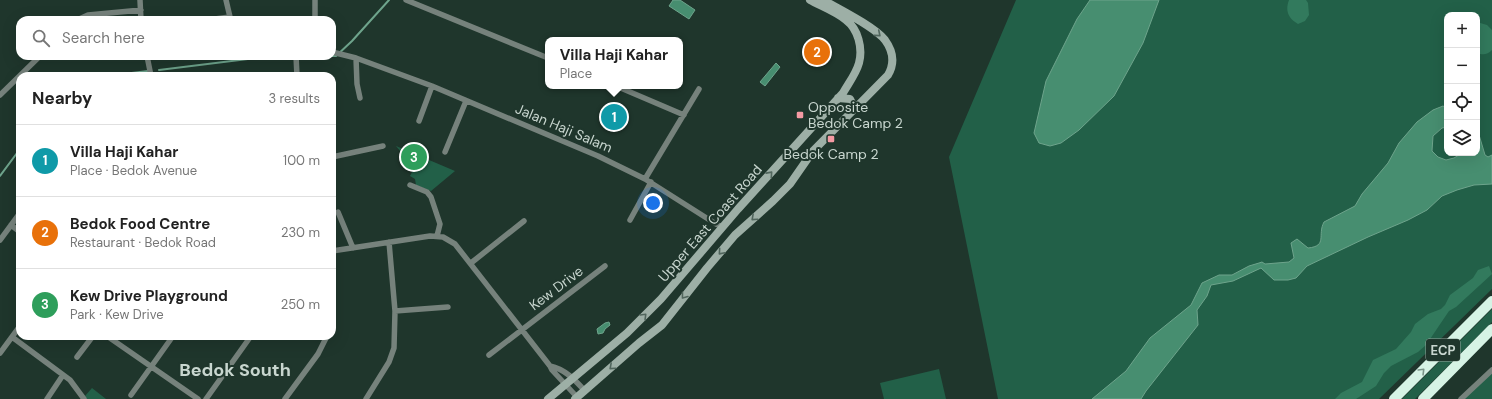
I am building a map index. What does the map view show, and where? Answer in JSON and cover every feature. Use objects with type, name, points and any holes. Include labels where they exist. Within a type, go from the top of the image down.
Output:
[{"type":"highway","name":"ECP","points":[[1394,399],[1492,301]]},
{"type":"highway","name":"ECP","points":[[1423,399],[1492,329]]},
{"type":"main road","name":"Upper East Coast Road","points":[[548,399],[627,333],[661,299],[838,98],[855,73],[860,62],[859,42],[855,31],[846,19],[810,0]]},
{"type":"main road","name":"Upper East Coast Road","points":[[576,398],[662,325],[735,235],[790,184],[813,151],[888,75],[892,69],[892,52],[885,40],[872,28],[823,0]]},
{"type":"main road","points":[[838,98],[850,99],[855,109]]},
{"type":"street","points":[[140,0],[141,16]]},
{"type":"street","points":[[226,0],[230,16]]},
{"type":"street","points":[[315,0],[315,16]]},
{"type":"street","points":[[406,0],[545,57]]},
{"type":"street","points":[[86,16],[140,10]]},
{"type":"street","name":"Jalan Haji Salam","points":[[336,53],[356,58],[432,86],[466,102],[559,138],[621,166],[651,182],[716,224],[724,227]]},
{"type":"street","points":[[356,58],[357,84],[360,98]]},
{"type":"street","points":[[23,72],[36,60]]},
{"type":"street","points":[[148,60],[150,72]]},
{"type":"street","points":[[296,60],[297,72]]},
{"type":"street","points":[[0,94],[16,79]]},
{"type":"street","points":[[419,121],[432,86]]},
{"type":"street","points":[[623,89],[684,115]]},
{"type":"street","points":[[645,179],[699,89]]},
{"type":"street","points":[[445,152],[466,102]]},
{"type":"street","points":[[336,155],[383,146]]},
{"type":"street","points":[[630,220],[651,182]]},
{"type":"street","points":[[336,250],[437,236],[440,224],[431,197],[427,192],[410,186]]},
{"type":"street","points":[[338,212],[353,248]]},
{"type":"street","points":[[0,240],[16,218]]},
{"type":"street","points":[[471,263],[524,221]]},
{"type":"street","points":[[11,225],[16,229]]},
{"type":"street","name":"Kew Drive","points":[[437,236],[452,241],[471,263],[552,370],[576,398]]},
{"type":"street","points":[[366,399],[382,376],[392,355],[395,339],[395,311],[389,242]]},
{"type":"street","name":"Kew Drive","points":[[489,354],[605,266]]},
{"type":"street","points":[[395,311],[448,307]]},
{"type":"street","points":[[0,353],[16,332]]},
{"type":"street","points":[[12,337],[73,383],[84,399]]},
{"type":"street","points":[[77,357],[90,340]]},
{"type":"street","points":[[112,340],[198,399]]},
{"type":"street","points":[[131,395],[170,340]]},
{"type":"street","points":[[206,399],[248,340]]},
{"type":"street","points":[[285,399],[318,354],[325,340]]},
{"type":"street","name":"Kew Drive","points":[[550,366],[557,367],[573,378],[585,391]]},
{"type":"street","points":[[1461,399],[1492,370]]},
{"type":"street","points":[[47,399],[63,375]]},
{"type":"shaded area","points":[[673,0],[680,0],[695,10],[689,19],[669,6]]},
{"type":"shaded area","points":[[1016,0],[1492,0],[1492,289],[1379,399],[998,399],[949,157]]},
{"type":"shaded area","points":[[1090,0],[1159,0],[1143,43],[1114,96],[1079,130],[1061,143],[1050,146],[1039,143],[1034,133],[1046,81],[1077,19]]},
{"type":"shaded area","points":[[1289,0],[1306,0],[1308,3],[1309,15],[1305,21],[1298,24],[1290,17],[1287,11]]},
{"type":"shaded area","points":[[1480,23],[1487,25],[1492,30],[1492,50],[1487,54],[1480,54]]},
{"type":"shaded area","points":[[776,63],[780,67],[765,86],[760,82]]},
{"type":"shaded area","points":[[1444,106],[1444,128],[1433,136],[1432,151],[1438,157],[1446,160],[1457,156],[1480,156],[1480,138],[1485,155],[1488,157],[1492,155],[1492,184],[1474,185],[1442,196],[1427,210],[1408,220],[1307,266],[1296,278],[1288,280],[1274,280],[1261,268],[1233,281],[1211,285],[1207,296],[1197,310],[1198,325],[1141,399],[1092,399],[1126,371],[1150,338],[1191,305],[1202,283],[1219,275],[1232,275],[1249,266],[1262,262],[1265,264],[1289,262],[1294,258],[1291,243],[1297,239],[1308,248],[1318,245],[1321,239],[1321,231],[1324,222],[1355,206],[1362,194],[1388,163],[1399,143],[1417,122],[1433,110]]},
{"type":"shaded area","points":[[396,146],[455,171],[431,191],[416,185],[415,179],[410,176],[414,168]]},
{"type":"shaded area","points":[[1489,266],[1492,274],[1456,307],[1449,311],[1426,345],[1418,352],[1391,366],[1384,373],[1376,386],[1356,399],[1335,399],[1341,393],[1362,382],[1373,360],[1396,349],[1411,332],[1415,324],[1428,314],[1441,309],[1445,305],[1450,295],[1473,278],[1478,270]]},
{"type":"shaded area","points":[[1492,309],[1492,322],[1415,399],[1402,399]]},
{"type":"shaded area","points":[[609,322],[610,325],[603,333],[598,334],[597,329]]},
{"type":"shaded area","points":[[939,369],[946,399],[884,399],[880,383]]},
{"type":"shaded area","points":[[1492,371],[1492,399],[1462,399]]},
{"type":"shaded area","points":[[92,388],[106,399],[87,399],[85,396]]},
{"type":"waterway","points":[[336,56],[352,41],[389,0]]},
{"type":"waterway","points":[[159,70],[240,60]]},
{"type":"waterway","points":[[140,72],[148,71]]},
{"type":"waterway","points":[[0,176],[16,154]]},
{"type":"place","name":"Bedok Food Centre","points":[[817,52]]},
{"type":"place","name":"Opposite Bedok Camp 2","points":[[800,115]]},
{"type":"place","name":"Villa Haji Kahar","points":[[614,117]]},
{"type":"place","name":"Bedok Camp 2","points":[[831,139]]},
{"type":"place","name":"Kew Drive Playground","points":[[414,157]]},
{"type":"district","name":"Bedok South","points":[[235,370]]}]
